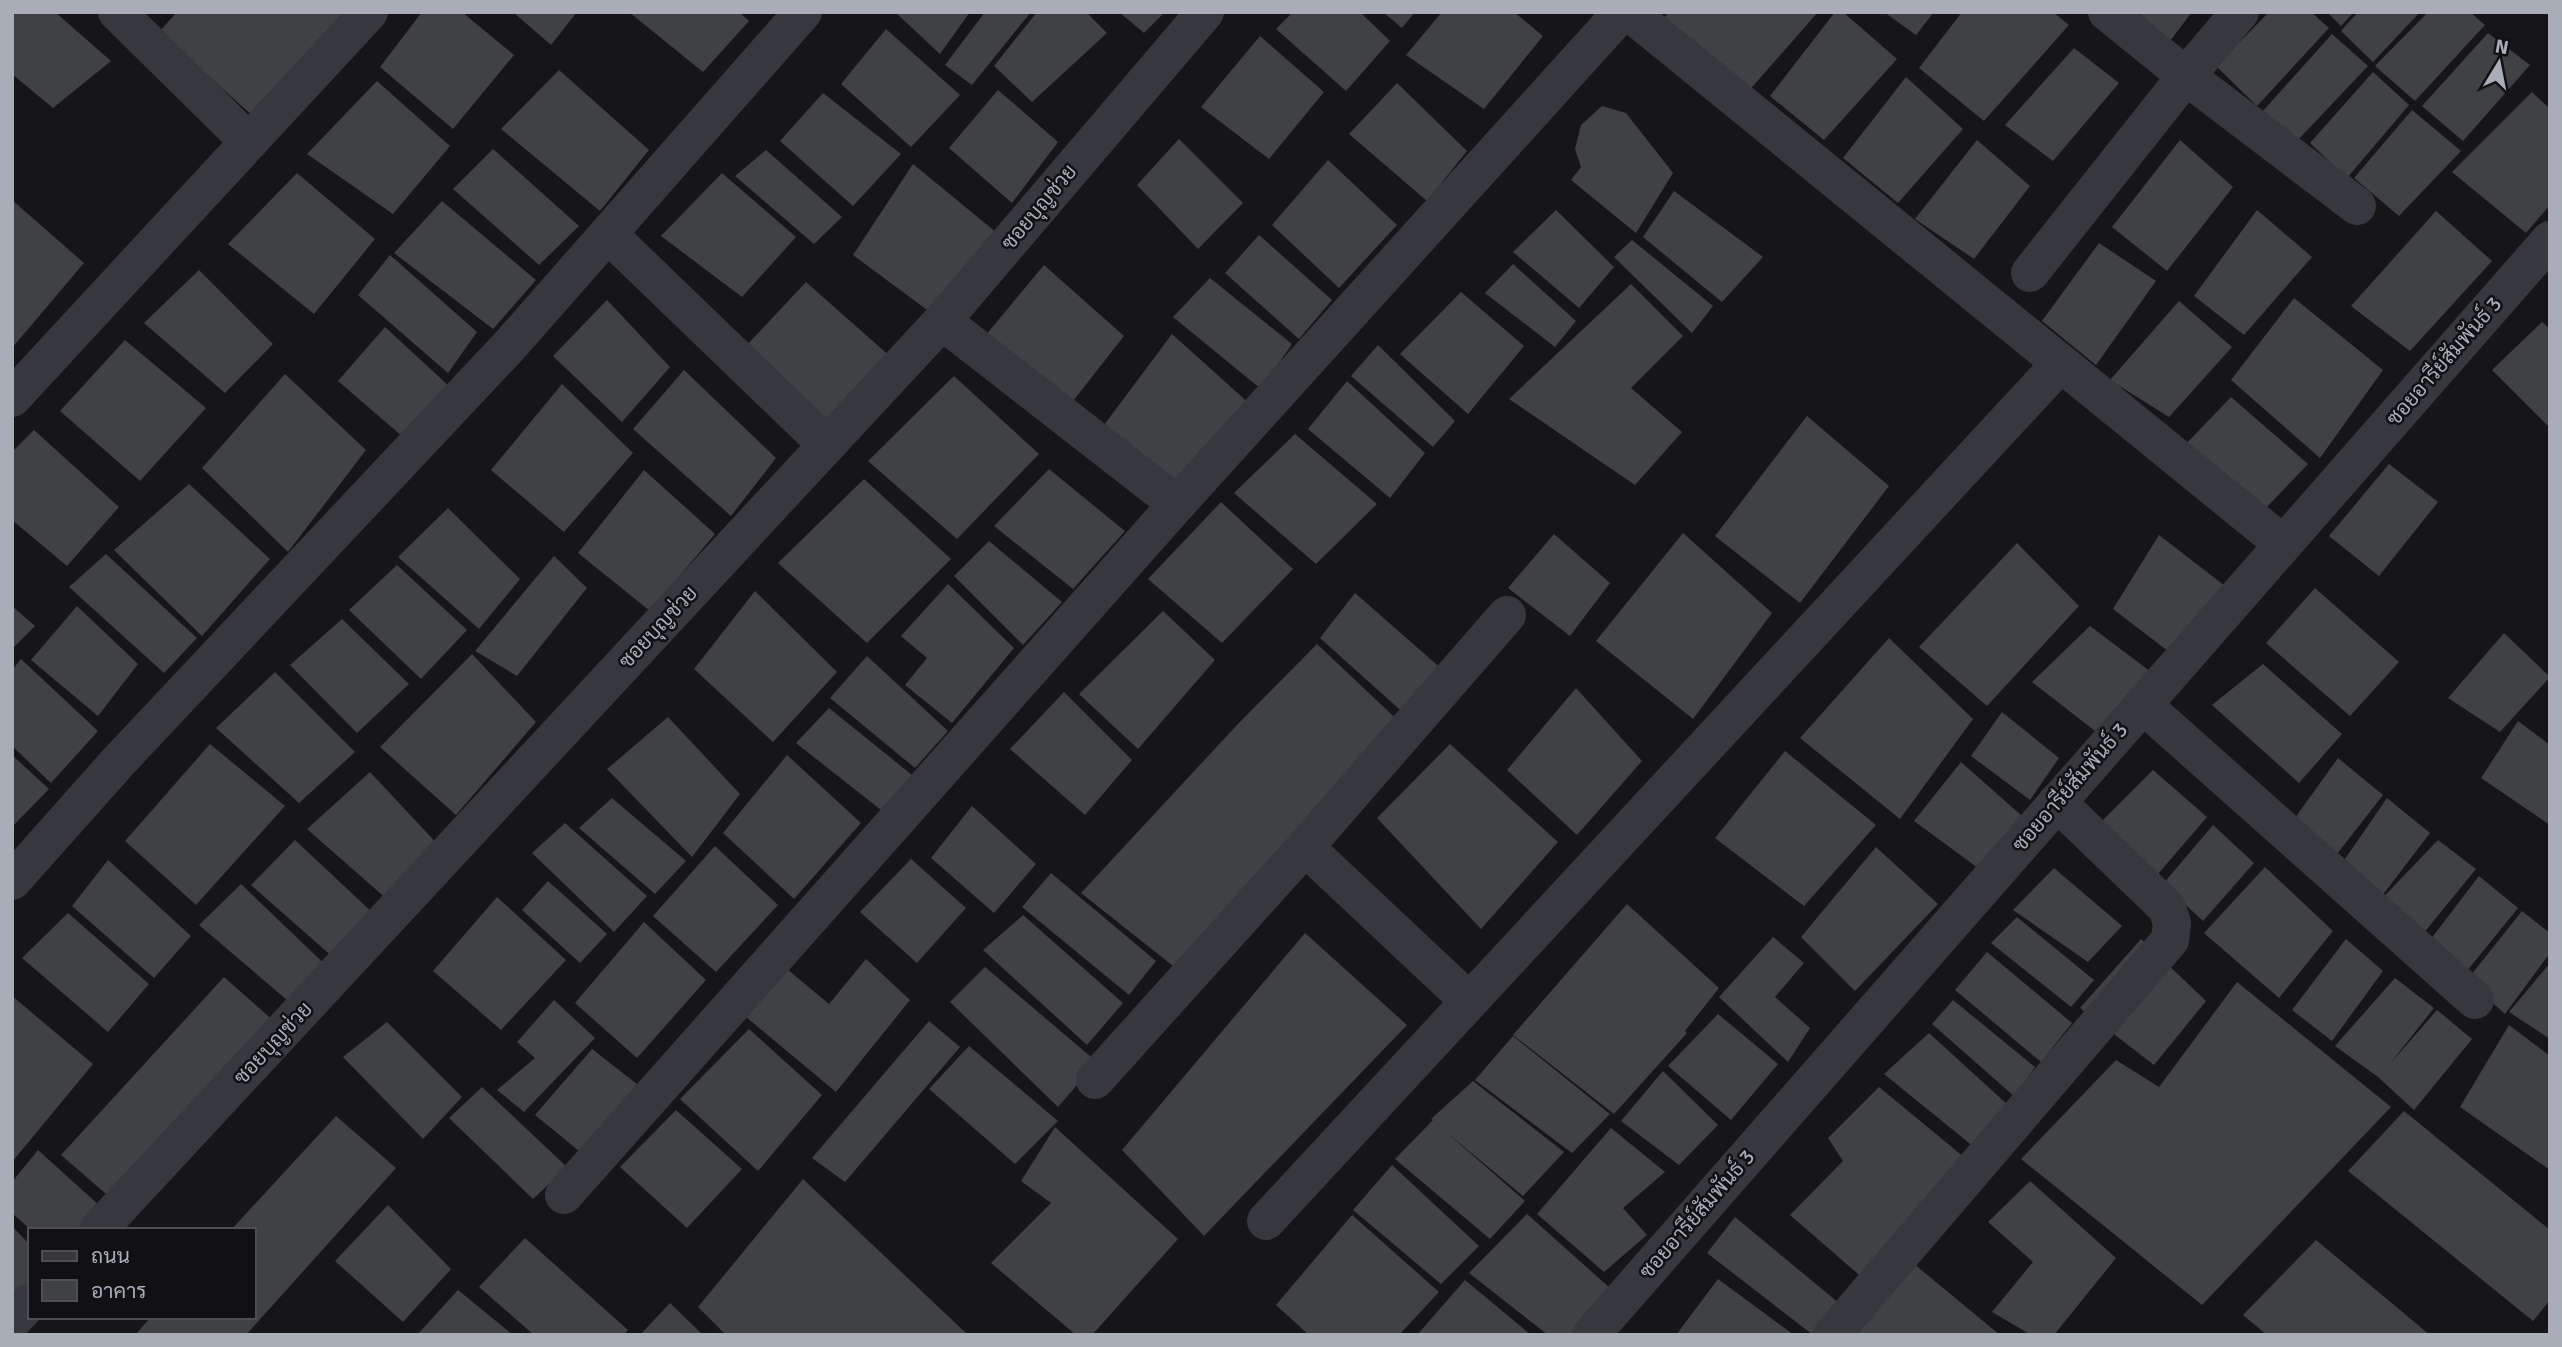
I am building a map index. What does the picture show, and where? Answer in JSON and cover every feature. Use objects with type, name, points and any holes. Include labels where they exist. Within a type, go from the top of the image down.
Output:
[{"type":"street","points":[[117,12],[249,142]]},
{"type":"street","points":[[12,398],[369,12]]},
{"type":"street","points":[[12,881],[118,762],[511,344],[803,12]]},
{"type":"street","name":"ซอยบุญช่วย","points":[[100,1228],[942,321],[1205,12]]},
{"type":"street","points":[[564,1195],[1177,504],[1622,12]]},
{"type":"street","points":[[1629,12],[2283,544]]},
{"type":"street","points":[[2107,12],[2186,76],[2357,206]]},
{"type":"street","points":[[2030,273],[2240,12]]},
{"type":"street","points":[[608,234],[827,445]]},
{"type":"street","name":"ซอยอารีย์สัมพันธ์ 3","points":[[1591,1335],[2550,240]]},
{"type":"street","points":[[942,321],[1177,504]]},
{"type":"street","points":[[1266,1221],[2060,364]]},
{"type":"street","points":[[1096,1080],[1305,847],[1507,615]]},
{"type":"street","points":[[2143,705],[2475,1000]]},
{"type":"street","points":[[1832,1335],[2170,940],[2172,923],[2167,908],[2057,802]]},
{"type":"street","points":[[1305,847],[1469,1001]]},
{"type":"street","points":[[12,1321],[28,1304]]},
{"type":"building","points":[[12,12],[55,12],[111,61],[53,108],[12,74]]},
{"type":"building","points":[[177,12],[340,12],[345,17],[253,116],[159,32]]},
{"type":"building","points":[[422,12],[462,12],[514,55],[453,129],[380,67]]},
{"type":"building","points":[[513,12],[577,12],[551,45]]},
{"type":"building","points":[[629,12],[739,12],[749,21],[703,72]]},
{"type":"building","points":[[895,12],[970,12],[940,54]]},
{"type":"building","points":[[985,12],[1031,12],[972,85],[945,65]]},
{"type":"building","points":[[1037,12],[1086,12],[1107,33],[1032,102],[994,66]]},
{"type":"building","points":[[1119,12],[1165,12],[1144,33]]},
{"type":"building","points":[[1293,12],[1360,12],[1390,41],[1346,91],[1276,29]]},
{"type":"building","points":[[1383,12],[1415,12],[1402,28]]},
{"type":"building","points":[[1442,12],[1514,12],[1543,36],[1484,109],[1406,55]]},
{"type":"building","points":[[1669,12],[1818,12],[1747,93],[1662,20]]},
{"type":"building","points":[[1835,12],[1843,12],[1897,59],[1824,140],[1770,96]]},
{"type":"building","points":[[1884,12],[1934,12],[1916,35]]},
{"type":"building","points":[[1962,12],[2053,12],[2069,25],[1984,121],[1919,68]]},
{"type":"building","points":[[2138,12],[2192,12],[2170,41]]},
{"type":"building","points":[[2269,12],[2311,12],[2329,28],[2257,106],[2216,66]]},
{"type":"building","points":[[2327,12],[2354,12],[2341,26]]},
{"type":"building","points":[[2358,12],[2420,12],[2373,62],[2341,31]]},
{"type":"building","points":[[2428,12],[2470,12],[2485,25],[2415,101],[2375,66]]},
{"type":"building","points":[[886,29],[960,95],[911,147],[841,84]]},
{"type":"building","points":[[2488,33],[2530,65],[2463,141],[2422,106]]},
{"type":"building","points":[[2332,34],[2368,66],[2297,141],[2262,112]]},
{"type":"building","points":[[1260,36],[1324,92],[1269,159],[1201,107]]},
{"type":"building","points":[[2074,48],[2119,83],[2053,161],[2005,125]]},
{"type":"building","points":[[559,70],[649,150],[600,211],[501,129]]},
{"type":"building","points":[[2373,72],[2409,105],[2347,178],[2310,143]]},
{"type":"building","points":[[1906,77],[1963,129],[1898,203],[1843,158]]},
{"type":"building","points":[[377,81],[450,146],[393,214],[307,154]]},
{"type":"building","points":[[1397,83],[1467,151],[1427,201],[1349,134]]},
{"type":"building","points":[[998,90],[1058,142],[1012,203],[949,148]]},
{"type":"building","points":[[2532,92],[2550,109],[2550,205],[2526,233],[2452,172]]},
{"type":"building","points":[[823,93],[901,154],[853,206],[780,141]]},
{"type":"building","points":[[1602,106],[1626,113],[1673,173],[1636,233],[1571,180],[1581,167],[1575,149],[1581,125]]},
{"type":"building","points":[[2412,110],[2461,151],[2399,216],[2354,178]]},
{"type":"building","points":[[1179,139],[1243,203],[1198,249],[1137,185]]},
{"type":"building","points":[[1977,140],[2030,186],[1974,259],[1915,219]]},
{"type":"building","points":[[2180,140],[2233,187],[2167,271],[2112,227]]},
{"type":"building","points":[[493,149],[579,226],[539,265],[453,189]]},
{"type":"building","points":[[766,150],[842,217],[814,244],[735,176]]},
{"type":"building","points":[[1328,160],[1397,225],[1339,288],[1272,225]]},
{"type":"building","points":[[913,164],[1008,242],[942,321],[853,255]]},
{"type":"building","points":[[297,173],[375,239],[314,314],[228,244]]},
{"type":"building","points":[[722,173],[796,237],[742,297],[661,236]]},
{"type":"building","points":[[1674,191],[1763,257],[1722,302],[1643,237]]},
{"type":"building","points":[[12,200],[84,263],[12,348]]},
{"type":"building","points":[[442,201],[536,280],[493,329],[394,253]]},
{"type":"building","points":[[1556,210],[1614,267],[1579,308],[1513,252]]},
{"type":"building","points":[[2257,210],[2312,257],[2244,335],[2194,296]]},
{"type":"building","points":[[2436,211],[2492,261],[2410,351],[2351,306]]},
{"type":"building","points":[[1259,235],[1332,300],[1299,339],[1225,273]]},
{"type":"building","points":[[1632,240],[1713,306],[1692,333],[1614,257]]},
{"type":"building","points":[[2099,243],[2156,281],[2096,365],[2042,321]]},
{"type":"building","points":[[390,255],[477,332],[448,373],[358,295]]},
{"type":"building","points":[[1513,264],[1576,321],[1555,347],[1485,293]]},
{"type":"building","points":[[1044,265],[1124,336],[1070,405],[985,336]]},
{"type":"building","points":[[199,270],[273,344],[225,393],[144,323]]},
{"type":"building","points":[[1210,278],[1292,344],[1261,389],[1173,317]]},
{"type":"building","points":[[806,282],[893,359],[839,431],[746,346]]},
{"type":"building","points":[[1631,284],[1683,336],[1631,388],[1682,432],[1635,485],[1509,399]]},
{"type":"building","points":[[1461,292],[1524,346],[1468,414],[1400,354]]},
{"type":"building","points":[[2294,298],[2383,370],[2320,458],[2231,380]]},
{"type":"building","points":[[607,300],[670,367],[622,422],[553,356]]},
{"type":"building","points":[[2179,301],[2232,347],[2169,417],[2110,380]]},
{"type":"building","points":[[2542,322],[2550,329],[2550,428],[2492,370]]},
{"type":"building","points":[[385,327],[450,387],[403,437],[338,381]]},
{"type":"building","points":[[1172,334],[1252,406],[1179,486],[1104,425]]},
{"type":"building","points":[[125,340],[206,408],[140,481],[60,411]]},
{"type":"building","points":[[1378,345],[1455,421],[1433,447],[1351,376]]},
{"type":"building","points":[[684,370],[776,458],[731,516],[633,429]]},
{"type":"building","points":[[285,374],[366,450],[288,552],[202,468]]},
{"type":"building","points":[[954,376],[1039,454],[957,539],[868,461]]},
{"type":"building","points":[[1347,381],[1425,453],[1390,498],[1308,429]]},
{"type":"building","points":[[562,384],[633,453],[564,532],[491,470]]},
{"type":"building","points":[[2231,397],[2308,464],[2264,510],[2184,446]]},
{"type":"building","points":[[1807,416],[1889,486],[1800,603],[1715,536]]},
{"type":"building","points":[[34,430],[119,507],[67,566],[12,520],[12,452]]},
{"type":"building","points":[[1295,434],[1377,504],[1316,564],[1234,493]]},
{"type":"building","points":[[2389,464],[2438,502],[2379,576],[2329,536]]},
{"type":"building","points":[[1049,469],[1125,531],[1073,589],[994,526]]},
{"type":"building","points":[[644,470],[715,534],[650,611],[578,553]]},
{"type":"building","points":[[864,479],[951,559],[867,643],[778,563]]},
{"type":"building","points":[[189,484],[270,559],[202,636],[114,550]]},
{"type":"building","points":[[1221,502],[1293,569],[1222,643],[1148,579]]},
{"type":"building","points":[[448,508],[520,579],[479,629],[398,557]]},
{"type":"building","points":[[1683,533],[1772,613],[1693,719],[1596,641]]},
{"type":"building","points":[[1554,534],[1610,583],[1570,636],[1508,588]]},
{"type":"building","points":[[2159,535],[2238,596],[2181,661],[2113,609]]},
{"type":"building","points":[[989,541],[1062,602],[1023,645],[954,576]]},
{"type":"building","points":[[2017,543],[2079,606],[1987,706],[1919,647]]},
{"type":"building","points":[[106,554],[197,638],[164,673],[69,587]]},
{"type":"building","points":[[554,556],[587,588],[517,676],[475,651]]},
{"type":"building","points":[[397,565],[467,630],[421,679],[349,610]]},
{"type":"building","points":[[948,584],[1014,648],[952,723],[905,685],[927,658],[901,636]]},
{"type":"building","points":[[2315,588],[2399,662],[2350,716],[2266,643]]},
{"type":"building","points":[[755,591],[837,672],[773,742],[694,669]]},
{"type":"building","points":[[1355,593],[1452,678],[1408,717],[1320,638]]},
{"type":"building","points":[[12,606],[35,626],[12,649]]},
{"type":"building","points":[[77,606],[138,664],[98,716],[31,660]]},
{"type":"building","points":[[1163,611],[1215,660],[1138,749],[1079,694]]},
{"type":"building","points":[[342,619],[409,684],[357,733],[290,665]]},
{"type":"building","points":[[2090,626],[2151,672],[2095,731],[2032,682]]},
{"type":"building","points":[[2504,633],[2550,677],[2500,732],[2448,698]]},
{"type":"building","points":[[1889,638],[1973,719],[1900,819],[1800,738]]},
{"type":"building","points":[[1317,644],[1407,729],[1187,977],[1081,893],[1236,726]]},
{"type":"building","points":[[472,654],[536,722],[456,815],[380,747]]},
{"type":"building","points":[[867,656],[948,731],[915,768],[830,698]]},
{"type":"building","points":[[21,659],[98,731],[51,783],[12,746],[12,670]]},
{"type":"building","points":[[2263,664],[2342,734],[2299,783],[2212,705]]},
{"type":"building","points":[[275,672],[355,752],[299,803],[216,728]]},
{"type":"building","points":[[1576,688],[1642,761],[1577,835],[1507,770]]},
{"type":"building","points":[[1064,692],[1132,760],[1085,815],[1010,749]]},
{"type":"building","points":[[829,708],[912,775],[881,810],[796,743]]},
{"type":"building","points":[[2002,712],[2059,758],[2030,800],[1971,756]]},
{"type":"building","points":[[668,717],[740,794],[692,857],[607,769]]},
{"type":"building","points":[[2518,721],[2550,745],[2550,825],[2481,778]]},
{"type":"building","points":[[210,744],[285,806],[196,905],[125,841]]},
{"type":"building","points":[[1450,744],[1558,842],[1481,929],[1377,818]]},
{"type":"building","points":[[1785,751],[1876,825],[1804,906],[1715,838]]},
{"type":"building","points":[[12,755],[49,789],[12,827]]},
{"type":"building","points":[[787,755],[861,823],[794,899],[723,833]]},
{"type":"building","points":[[2338,758],[2383,795],[2326,868],[2285,832]]},
{"type":"building","points":[[1961,762],[2022,816],[1978,868],[1914,821]]},
{"type":"building","points":[[2153,770],[2207,817],[2158,874],[2102,821]]},
{"type":"building","points":[[370,772],[443,850],[389,901],[307,829]]},
{"type":"building","points":[[612,798],[686,861],[655,894],[579,828]]},
{"type":"building","points":[[2387,798],[2430,833],[2372,909],[2334,875]]},
{"type":"building","points":[[972,806],[1036,864],[994,913],[931,858]]},
{"type":"building","points":[[565,823],[647,896],[614,932],[532,853]]},
{"type":"building","points":[[2213,825],[2254,863],[2203,921],[2163,884]]},
{"type":"building","points":[[295,840],[374,914],[334,958],[251,885]]},
{"type":"building","points":[[2438,840],[2476,869],[2418,940],[2372,909]]},
{"type":"building","points":[[715,846],[778,905],[716,972],[653,916]]},
{"type":"building","points":[[1876,847],[1938,904],[1855,991],[1801,937]]},
{"type":"building","points":[[911,859],[966,908],[917,963],[860,912]]},
{"type":"building","points":[[108,860],[191,936],[154,978],[72,906]]},
{"type":"building","points":[[2265,867],[2333,931],[2279,998],[2204,933]]},
{"type":"building","points":[[2054,868],[2122,926],[2088,962],[2013,910]]},
{"type":"building","points":[[1051,873],[1156,961],[1129,995],[1022,907]]},
{"type":"building","points":[[2479,876],[2518,908],[2462,977],[2427,944]]},
{"type":"building","points":[[548,881],[607,934],[580,963],[522,910]]},
{"type":"building","points":[[241,884],[336,975],[294,1006],[199,925]]},
{"type":"building","points":[[497,897],[566,960],[501,1030],[433,971]]},
{"type":"building","points":[[1627,904],[1719,988],[1685,1031],[1687,1033],[1614,1114],[1513,1035]]},
{"type":"building","points":[[2522,911],[2550,933],[2550,953],[2505,1014],[2467,980]]},
{"type":"building","points":[[68,913],[149,984],[108,1032],[22,958]]},
{"type":"building","points":[[1023,915],[1123,1003],[1087,1045],[983,950]]},
{"type":"building","points":[[2017,917],[2094,980],[2071,1007],[1991,943]]},
{"type":"building","points":[[644,922],[706,980],[637,1058],[575,1003]]},
{"type":"building","points":[[1305,933],[1407,1025],[1204,1236],[1122,1150]]},
{"type":"building","points":[[1773,937],[1804,963],[1775,997],[1810,1028],[1788,1062],[1719,997]]},
{"type":"building","points":[[2141,939],[2206,1001],[2154,1065],[2080,1008]]},
{"type":"building","points":[[2346,939],[2383,971],[2332,1041],[2292,1010]]},
{"type":"building","points":[[1987,952],[2072,1023],[2041,1062],[1955,990]]},
{"type":"building","points":[[866,959],[910,1000],[836,1092],[746,1017],[787,969],[829,1004]]},
{"type":"building","points":[[2550,963],[2550,1039],[2509,1012]]},
{"type":"building","points":[[985,967],[1097,1062],[1058,1107],[950,1002]]},
{"type":"building","points":[[224,977],[284,1030],[120,1206],[61,1155]]},
{"type":"building","points":[[2395,978],[2434,1008],[2389,1065],[2437,1010],[2472,1039],[2414,1110],[2378,1077],[2335,1046]]},
{"type":"building","points":[[2237,982],[2391,1107],[2202,1305],[2021,1159],[2116,1060],[2159,1087]]},
{"type":"building","points":[[12,996],[93,1064],[12,1162]]},
{"type":"building","points":[[554,1000],[595,1038],[524,1112],[497,1090],[535,1058],[517,1042]]},
{"type":"building","points":[[1953,1000],[2035,1067],[2015,1097],[1932,1024]]},
{"type":"building","points":[[1718,1014],[1778,1064],[1731,1120],[1668,1066]]},
{"type":"building","points":[[929,1021],[960,1047],[845,1182],[812,1158]]},
{"type":"building","points":[[387,1022],[462,1097],[423,1139],[343,1057]]},
{"type":"building","points":[[2509,1025],[2550,1056],[2550,1170],[2460,1107]]},
{"type":"building","points":[[749,1029],[822,1095],[758,1171],[680,1099]]},
{"type":"building","points":[[1929,1033],[2009,1106],[1974,1147],[1884,1074]]},
{"type":"building","points":[[1513,1036],[1610,1114],[1572,1153],[1475,1080]]},
{"type":"building","points":[[969,1046],[1058,1121],[1015,1164],[929,1089]]},
{"type":"building","points":[[592,1049],[642,1088],[584,1155],[535,1115]]},
{"type":"building","points":[[1663,1071],[1718,1125],[1679,1165],[1621,1121]]},
{"type":"building","points":[[1473,1081],[1564,1152],[1523,1196],[1445,1131],[1525,1201],[1490,1239],[1395,1159],[1433,1120],[1431,1119]]},
{"type":"building","points":[[482,1087],[567,1167],[533,1199],[449,1118]]},
{"type":"building","points":[[1879,1087],[1965,1158],[1865,1280],[1790,1215],[1843,1161],[1828,1138]]},
{"type":"building","points":[[676,1110],[742,1169],[687,1228],[620,1167]]},
{"type":"building","points":[[2404,1111],[2550,1230],[2550,1300],[2533,1321],[2348,1171]]},
{"type":"building","points":[[336,1116],[396,1168],[246,1335],[135,1335],[149,1319],[256,1319],[256,1228],[233,1228]]},
{"type":"building","points":[[1055,1127],[1178,1239],[1092,1335],[1076,1335],[991,1263],[1051,1203],[1021,1181]]},
{"type":"building","points":[[1611,1128],[1665,1172],[1623,1208],[1647,1235],[1604,1272],[1537,1214]]},
{"type":"building","points":[[38,1150],[111,1216],[100,1228],[29,1228],[12,1213],[12,1182]]},
{"type":"building","points":[[1392,1165],[1479,1246],[1441,1284],[1353,1210]]},
{"type":"building","points":[[803,1179],[968,1335],[726,1335],[698,1307]]},
{"type":"building","points":[[2030,1181],[2116,1258],[2054,1335],[2031,1335],[1992,1312],[2033,1262],[1988,1222]]},
{"type":"building","points":[[388,1205],[451,1269],[403,1322],[335,1261]]},
{"type":"building","points":[[1527,1214],[1610,1288],[1570,1335],[1548,1335],[1469,1273]]},
{"type":"building","points":[[1352,1215],[1439,1292],[1399,1335],[1309,1335],[1276,1305]]},
{"type":"building","points":[[1735,1217],[1840,1304],[1817,1335],[1813,1335],[1707,1253]]},
{"type":"building","points":[[12,1226],[28,1243],[28,1304],[12,1290]]},
{"type":"building","points":[[525,1238],[628,1330],[624,1335],[534,1335],[479,1287]]},
{"type":"building","points":[[2316,1240],[2430,1335],[2267,1335],[2243,1315]]},
{"type":"building","points":[[1914,1264],[2000,1335],[1853,1335]]},
{"type":"building","points":[[1718,1279],[1794,1335],[1676,1335]]},
{"type":"building","points":[[1465,1280],[1531,1335],[1417,1335]]},
{"type":"building","points":[[458,1290],[513,1335],[417,1335]]},
{"type":"building","points":[[670,1303],[703,1335],[640,1335]]}]
